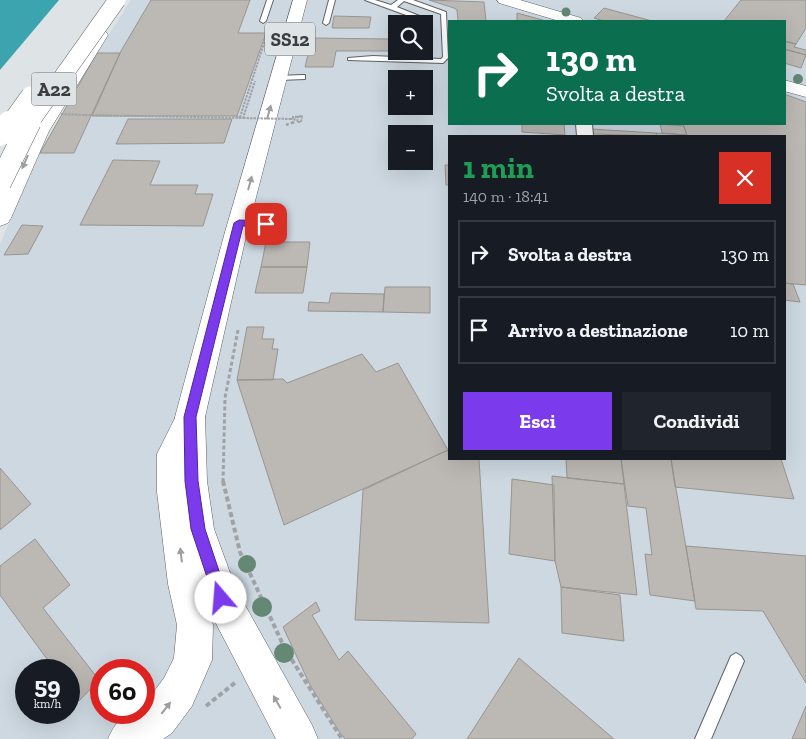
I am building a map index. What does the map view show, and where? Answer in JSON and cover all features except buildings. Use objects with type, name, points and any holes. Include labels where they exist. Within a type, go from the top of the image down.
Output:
[{"type":"main road","name":"A22","points":[[0,135],[102,0]]},
{"type":"main road","name":"A22","points":[[0,183],[29,124],[117,0]]},
{"type":"main road","points":[[0,218],[39,131],[122,0]]},
{"type":"main road","name":"SS12","points":[[279,78],[300,0]]},
{"type":"main road","points":[[504,0],[569,20]]},
{"type":"main road","points":[[128,739],[158,719],[178,692],[193,660],[196,625],[184,584],[173,492],[172,454],[190,417],[239,223],[279,78]]},
{"type":"main road","points":[[786,86],[806,92]]},
{"type":"main road","points":[[190,417],[191,481],[198,529],[221,598],[271,657],[298,739]]},
{"type":"lane","points":[[262,21],[270,0]]},
{"type":"lane","points":[[326,23],[332,0]]},
{"type":"lane","points":[[368,0],[413,15]]},
{"type":"lane","points":[[392,7],[402,0]]},
{"type":"lane","points":[[350,59],[385,58],[405,62],[443,61],[446,57],[444,13],[407,0]]},
{"type":"lane","points":[[279,78],[302,77]]},
{"type":"lane","points":[[239,223],[266,224]]},
{"type":"lane","points":[[703,739],[736,662]]},
{"type":"path","points":[[241,118],[270,27]]},
{"type":"path","points":[[241,118],[273,30]]},
{"type":"path","points":[[86,115],[290,119],[293,119],[293,116],[302,116],[301,122],[297,122],[298,117],[295,117],[293,124],[286,125]]},
{"type":"path","points":[[234,351],[225,398],[223,485],[240,552],[271,657],[342,739]]},
{"type":"path","points":[[204,707],[271,657]]},
{"type":"shaded area","points":[[131,0],[806,0],[806,739],[0,739],[0,244],[40,152],[97,53]]},
{"type":"water","points":[[0,0],[59,0],[0,70]]},
{"type":"route","points":[[221,598],[198,529],[191,481],[190,417],[239,223],[266,224]]}]
